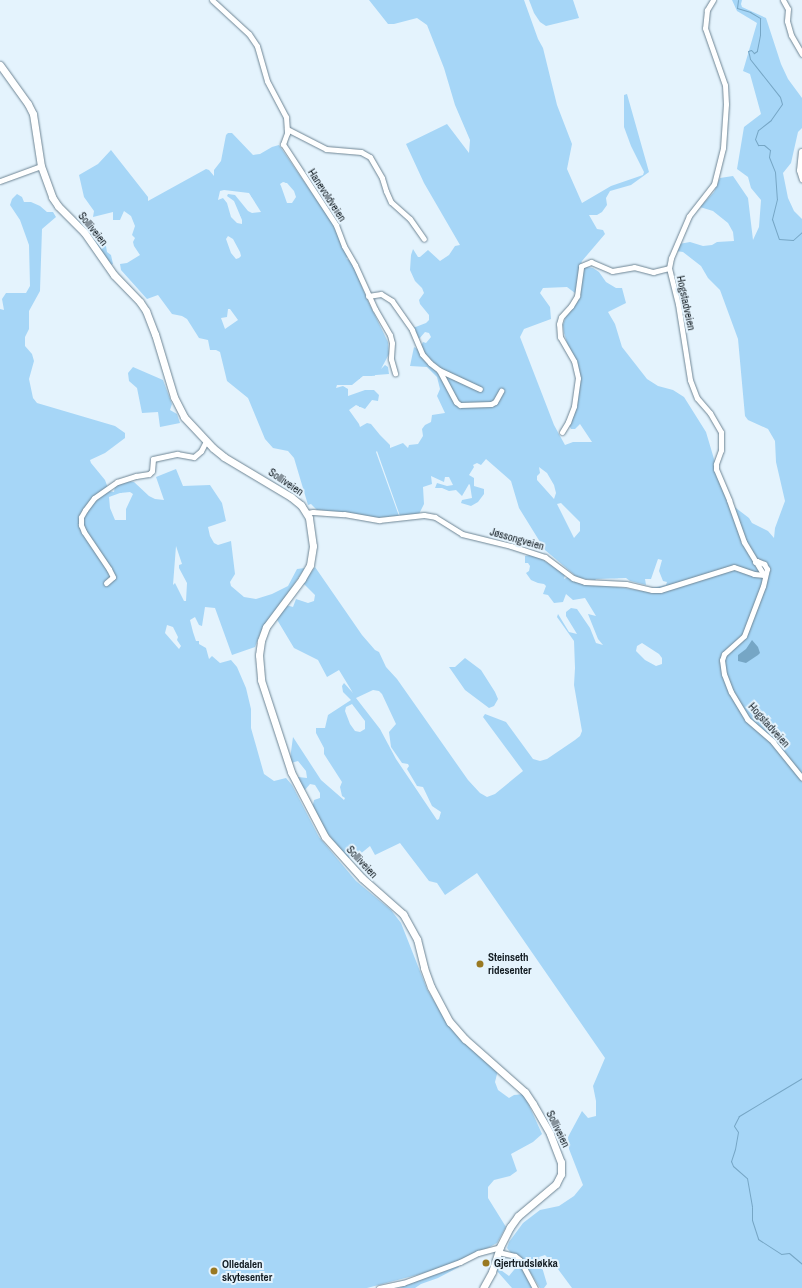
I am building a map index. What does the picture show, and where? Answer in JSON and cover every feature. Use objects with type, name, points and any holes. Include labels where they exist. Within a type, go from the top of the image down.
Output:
[{"type":"street","name":"Hanevoldveien","points":[[212,0],[249,34],[257,46],[267,81],[286,117],[287,129],[283,141],[284,147],[336,225],[344,246],[355,265],[368,296],[390,335],[392,343],[391,359],[394,373]]},
{"type":"street","name":"Hogstadveien","points":[[713,0],[707,10],[706,28],[725,85],[726,104],[722,148],[714,184],[689,216],[671,258],[669,268],[678,304],[690,380],[697,398],[710,413],[721,432],[721,450],[716,464],[716,470],[729,500],[744,542],[764,575],[763,586],[746,632],[740,641],[728,649],[724,654],[722,667],[731,692],[743,713],[756,729],[773,742],[802,778]]},
{"type":"street","points":[[783,0],[787,6],[787,21],[791,35],[802,54]]},
{"type":"street","name":"Solliveien","points":[[0,65],[33,114],[41,166],[46,186],[58,206],[84,232],[114,275],[140,302],[146,311],[155,334],[168,382],[177,406],[184,417],[206,441],[224,457],[290,497],[301,505],[307,513],[312,539],[311,561],[305,575],[271,619],[263,633],[258,655],[261,680],[291,772],[322,831],[362,878],[403,914],[417,939],[424,968],[431,987],[450,1022],[465,1038],[525,1092],[555,1144],[562,1168],[560,1179],[518,1216],[504,1236],[492,1272],[482,1288]]},
{"type":"street","points":[[287,129],[322,148],[361,152],[370,157],[382,178],[391,202],[410,219],[424,239]]},
{"type":"street","points":[[801,151],[799,170],[802,180]]},
{"type":"street","points":[[0,181],[41,166]]},
{"type":"street","points":[[562,432],[568,422],[574,406],[578,378],[574,360],[560,337],[559,324],[561,317],[572,306],[577,296],[581,266],[591,262],[612,272],[634,267],[653,272],[669,268]]},
{"type":"street","points":[[368,296],[381,294],[392,301],[412,330],[422,354],[439,370],[480,389]]},
{"type":"street","points":[[439,370],[456,402],[460,405],[491,404],[495,402],[501,391]]},
{"type":"street","points":[[106,583],[113,577],[84,532],[81,524],[81,517],[85,510],[94,498],[106,488],[129,478],[149,474],[152,471],[153,459],[177,454],[194,457],[201,451],[206,441]]},
{"type":"street","name":"Jøssongveien","points":[[307,513],[344,514],[379,520],[424,516],[434,517],[462,534],[511,546],[545,557],[573,578],[585,582],[626,584],[652,590],[673,587],[734,567],[754,574],[764,575]]},
{"type":"street","points":[[379,1288],[403,1283],[454,1265],[478,1253],[499,1249],[515,1256],[520,1260],[535,1288]]},
{"type":"shaded area","points":[[369,0],[524,0],[538,39],[543,48],[557,105],[572,144],[567,169],[582,203],[611,186],[643,175],[644,172],[631,146],[624,127],[624,95],[627,94],[649,172],[631,185],[610,191],[606,198],[607,205],[602,212],[597,215],[589,215],[597,229],[603,230],[605,234],[582,261],[580,267],[583,269],[587,267],[593,268],[599,272],[606,282],[616,288],[622,288],[626,303],[608,312],[615,324],[622,347],[647,379],[658,386],[673,390],[684,397],[706,432],[714,459],[732,505],[749,518],[752,523],[768,531],[774,538],[775,528],[785,501],[776,462],[775,441],[768,429],[748,420],[745,416],[738,339],[720,290],[708,278],[701,266],[683,252],[676,251],[679,244],[690,242],[703,246],[712,245],[717,242],[734,241],[733,232],[728,223],[713,211],[700,207],[714,192],[720,178],[733,176],[748,198],[753,240],[759,227],[761,200],[751,188],[748,177],[737,169],[744,127],[761,114],[750,74],[743,71],[757,23],[737,11],[732,0],[742,0],[742,7],[766,18],[781,64],[788,79],[802,98],[802,128],[798,132],[791,163],[783,173],[788,198],[794,211],[802,219],[802,1288],[572,1288],[555,1265],[545,1255],[539,1257],[547,1284],[544,1288],[540,1288],[520,1256],[511,1253],[507,1248],[509,1242],[523,1223],[540,1210],[559,1206],[574,1196],[583,1185],[569,1149],[568,1137],[582,1111],[588,1118],[596,1116],[596,1101],[593,1086],[605,1058],[477,873],[445,895],[437,883],[429,881],[400,843],[375,855],[370,846],[359,855],[354,855],[347,859],[316,818],[312,809],[314,800],[320,798],[320,793],[315,785],[310,784],[304,791],[297,779],[298,777],[307,778],[306,771],[298,761],[291,763],[290,759],[293,737],[321,780],[344,800],[345,798],[342,796],[340,787],[342,782],[324,754],[324,748],[316,733],[316,728],[325,728],[328,715],[351,700],[343,692],[342,686],[344,683],[353,693],[339,670],[327,677],[318,660],[294,648],[276,618],[286,605],[293,607],[296,599],[308,603],[314,601],[315,595],[303,583],[315,567],[362,635],[375,650],[379,652],[386,667],[397,679],[468,780],[480,793],[487,797],[495,794],[523,771],[483,717],[485,714],[506,722],[533,759],[540,761],[547,759],[575,740],[580,736],[582,731],[574,685],[574,641],[557,617],[558,614],[569,632],[577,634],[566,616],[566,612],[571,608],[577,609],[590,628],[596,643],[603,645],[598,639],[588,614],[596,616],[585,598],[573,600],[566,594],[563,602],[554,603],[548,595],[543,594],[546,586],[531,580],[526,573],[529,571],[530,566],[528,563],[525,563],[525,556],[530,555],[540,558],[565,574],[564,579],[568,577],[585,585],[592,584],[657,592],[689,583],[652,588],[666,585],[667,582],[663,581],[659,571],[662,560],[658,559],[651,579],[645,579],[646,585],[630,581],[626,578],[595,580],[578,578],[545,550],[519,508],[511,481],[486,459],[481,465],[477,463],[473,465],[474,467],[469,475],[474,478],[474,486],[484,489],[484,494],[478,502],[471,506],[461,503],[462,500],[472,498],[469,484],[462,496],[456,490],[449,491],[442,488],[435,488],[437,483],[447,486],[453,485],[449,477],[445,477],[444,482],[431,476],[432,484],[423,487],[424,504],[419,514],[400,516],[377,451],[376,452],[399,516],[375,518],[317,510],[311,504],[308,505],[294,458],[288,451],[273,448],[265,439],[248,398],[227,381],[220,352],[210,350],[208,340],[199,338],[187,319],[182,316],[172,314],[158,295],[147,299],[121,270],[120,264],[127,263],[140,255],[133,242],[135,238],[132,235],[135,226],[131,216],[124,211],[120,220],[113,220],[113,212],[93,217],[94,211],[84,197],[79,175],[98,164],[111,150],[148,197],[148,201],[206,169],[209,170],[214,176],[214,170],[221,161],[226,135],[228,133],[232,133],[253,155],[260,154],[279,145],[331,221],[348,257],[346,258],[352,262],[367,299],[388,342],[389,354],[381,369],[385,365],[388,367],[389,374],[363,376],[352,385],[337,385],[336,388],[343,386],[348,389],[348,396],[365,390],[374,390],[379,395],[378,401],[372,400],[365,409],[356,405],[349,410],[360,427],[367,423],[371,424],[390,445],[390,448],[403,443],[408,448],[409,445],[418,444],[423,436],[422,429],[425,425],[431,422],[432,415],[445,413],[437,396],[440,389],[437,377],[427,367],[410,366],[414,347],[419,350],[423,342],[426,343],[431,337],[429,333],[425,332],[419,339],[413,328],[426,323],[429,320],[429,315],[420,304],[419,300],[424,293],[422,288],[415,281],[410,270],[411,255],[413,249],[418,257],[428,250],[440,261],[449,255],[455,246],[460,245],[424,183],[406,144],[447,124],[469,153],[470,140],[455,105],[444,68],[427,25],[417,18],[394,24],[388,24]],"holes":[[[283,182],[287,183],[294,191],[296,197],[292,203],[287,203],[280,184]],[[224,190],[249,193],[261,212],[252,213],[248,211],[235,195],[228,194],[227,196],[234,201],[242,220],[242,224],[237,223],[231,217],[227,203],[223,198],[218,200],[220,191]],[[228,236],[233,239],[241,256],[236,259],[231,253],[226,239]],[[567,287],[575,293],[577,298],[566,316],[563,325],[578,379],[569,425],[571,429],[575,429],[580,424],[592,442],[573,442],[565,445],[554,425],[520,337],[524,329],[551,319],[550,307],[540,293],[543,288]],[[228,309],[230,309],[238,320],[225,329],[221,318],[227,317]],[[539,467],[547,473],[554,485],[556,493],[554,499],[537,480],[537,476],[540,473]],[[561,503],[580,522],[580,531],[574,538],[557,504]],[[642,643],[659,654],[662,658],[662,664],[656,666],[645,660],[636,651],[637,646]],[[373,690],[379,691],[382,694],[396,724],[389,732],[391,747],[402,763],[408,764],[409,766],[407,769],[417,786],[423,787],[432,806],[441,812],[439,819],[437,820],[396,759],[380,729],[356,698]],[[352,704],[365,721],[365,729],[360,732],[355,731],[350,724],[345,711],[346,707]]]},
{"type":"shaded area","points":[[529,0],[573,0],[579,18],[546,26],[540,22],[534,13]]},
{"type":"shaded area","points":[[17,194],[22,197],[24,202],[31,202],[40,206],[47,212],[53,212],[56,217],[42,229],[40,291],[29,311],[29,329],[25,337],[25,346],[32,354],[34,361],[29,379],[33,398],[37,403],[115,426],[125,433],[125,438],[105,453],[90,460],[105,480],[109,491],[114,492],[115,486],[128,481],[134,482],[149,496],[155,499],[164,500],[156,477],[176,469],[183,486],[210,485],[222,503],[226,521],[208,527],[210,536],[214,543],[218,545],[231,541],[235,574],[230,582],[231,586],[244,597],[256,599],[272,594],[288,586],[297,569],[305,568],[260,634],[255,647],[232,655],[215,608],[205,607],[202,626],[199,625],[195,617],[190,620],[196,641],[199,641],[199,644],[206,648],[209,659],[212,656],[220,663],[231,660],[237,667],[246,688],[251,709],[251,728],[264,774],[274,781],[286,778],[292,785],[319,837],[356,881],[391,910],[401,923],[427,989],[446,1021],[463,1042],[498,1070],[495,1082],[498,1090],[509,1098],[514,1095],[524,1094],[542,1134],[533,1142],[511,1154],[517,1171],[510,1176],[494,1180],[488,1187],[488,1198],[506,1227],[497,1243],[459,1264],[367,1288],[0,1288],[0,309],[4,310],[2,299],[6,293],[26,293],[30,286],[29,245],[20,220],[10,205],[12,199]],"holes":[[[130,492],[133,494],[126,509],[126,520],[115,520],[110,508],[109,497],[120,493]],[[176,546],[182,564],[179,565],[179,568],[187,583],[186,601],[184,601],[175,583],[173,585]],[[167,625],[173,627],[178,637],[177,640],[181,646],[179,649],[165,633]]]},
{"type":"shaded area","points":[[74,217],[97,237],[102,236],[101,241],[106,246],[107,252],[111,255],[113,264],[111,265]]},
{"type":"shaded area","points":[[133,367],[163,380],[172,404],[170,410],[177,414],[180,423],[160,427],[158,412],[142,413],[137,388],[129,381],[128,373]]},
{"type":"shaded area","points":[[752,640],[758,647],[760,653],[746,663],[738,661],[738,655],[746,649]]},
{"type":"shaded area","points":[[465,658],[481,670],[495,692],[498,699],[494,706],[489,708],[465,690],[449,667],[455,667]]},
{"type":"shaded area","points":[[458,1265],[459,1267],[415,1288],[399,1288]]},
{"type":"shaded area","points":[[518,1265],[521,1267],[532,1288],[512,1288],[497,1271],[498,1268],[509,1276]]},
{"type":"waterway","points":[[738,0],[737,8],[750,12],[760,18],[760,35],[757,51],[754,53],[751,50],[748,51],[750,59],[780,97],[782,104],[771,120],[758,130],[755,139],[758,145],[764,145],[770,150],[769,157],[775,172],[777,199],[772,219],[779,239],[793,240],[802,232]]},
{"type":"waterway","points":[[802,1078],[739,1116],[734,1126],[738,1132],[731,1161],[733,1166],[747,1178],[752,1207],[752,1220],[758,1239],[781,1254],[789,1253],[802,1264]]},
{"type":"place","name":"Steinseth ridesenter","points":[[480,964]]},
{"type":"place","name":"Gjertrudsløkka","points":[[486,1263]]},
{"type":"place","name":"Olledalen skytesenter","points":[[214,1271]]}]
